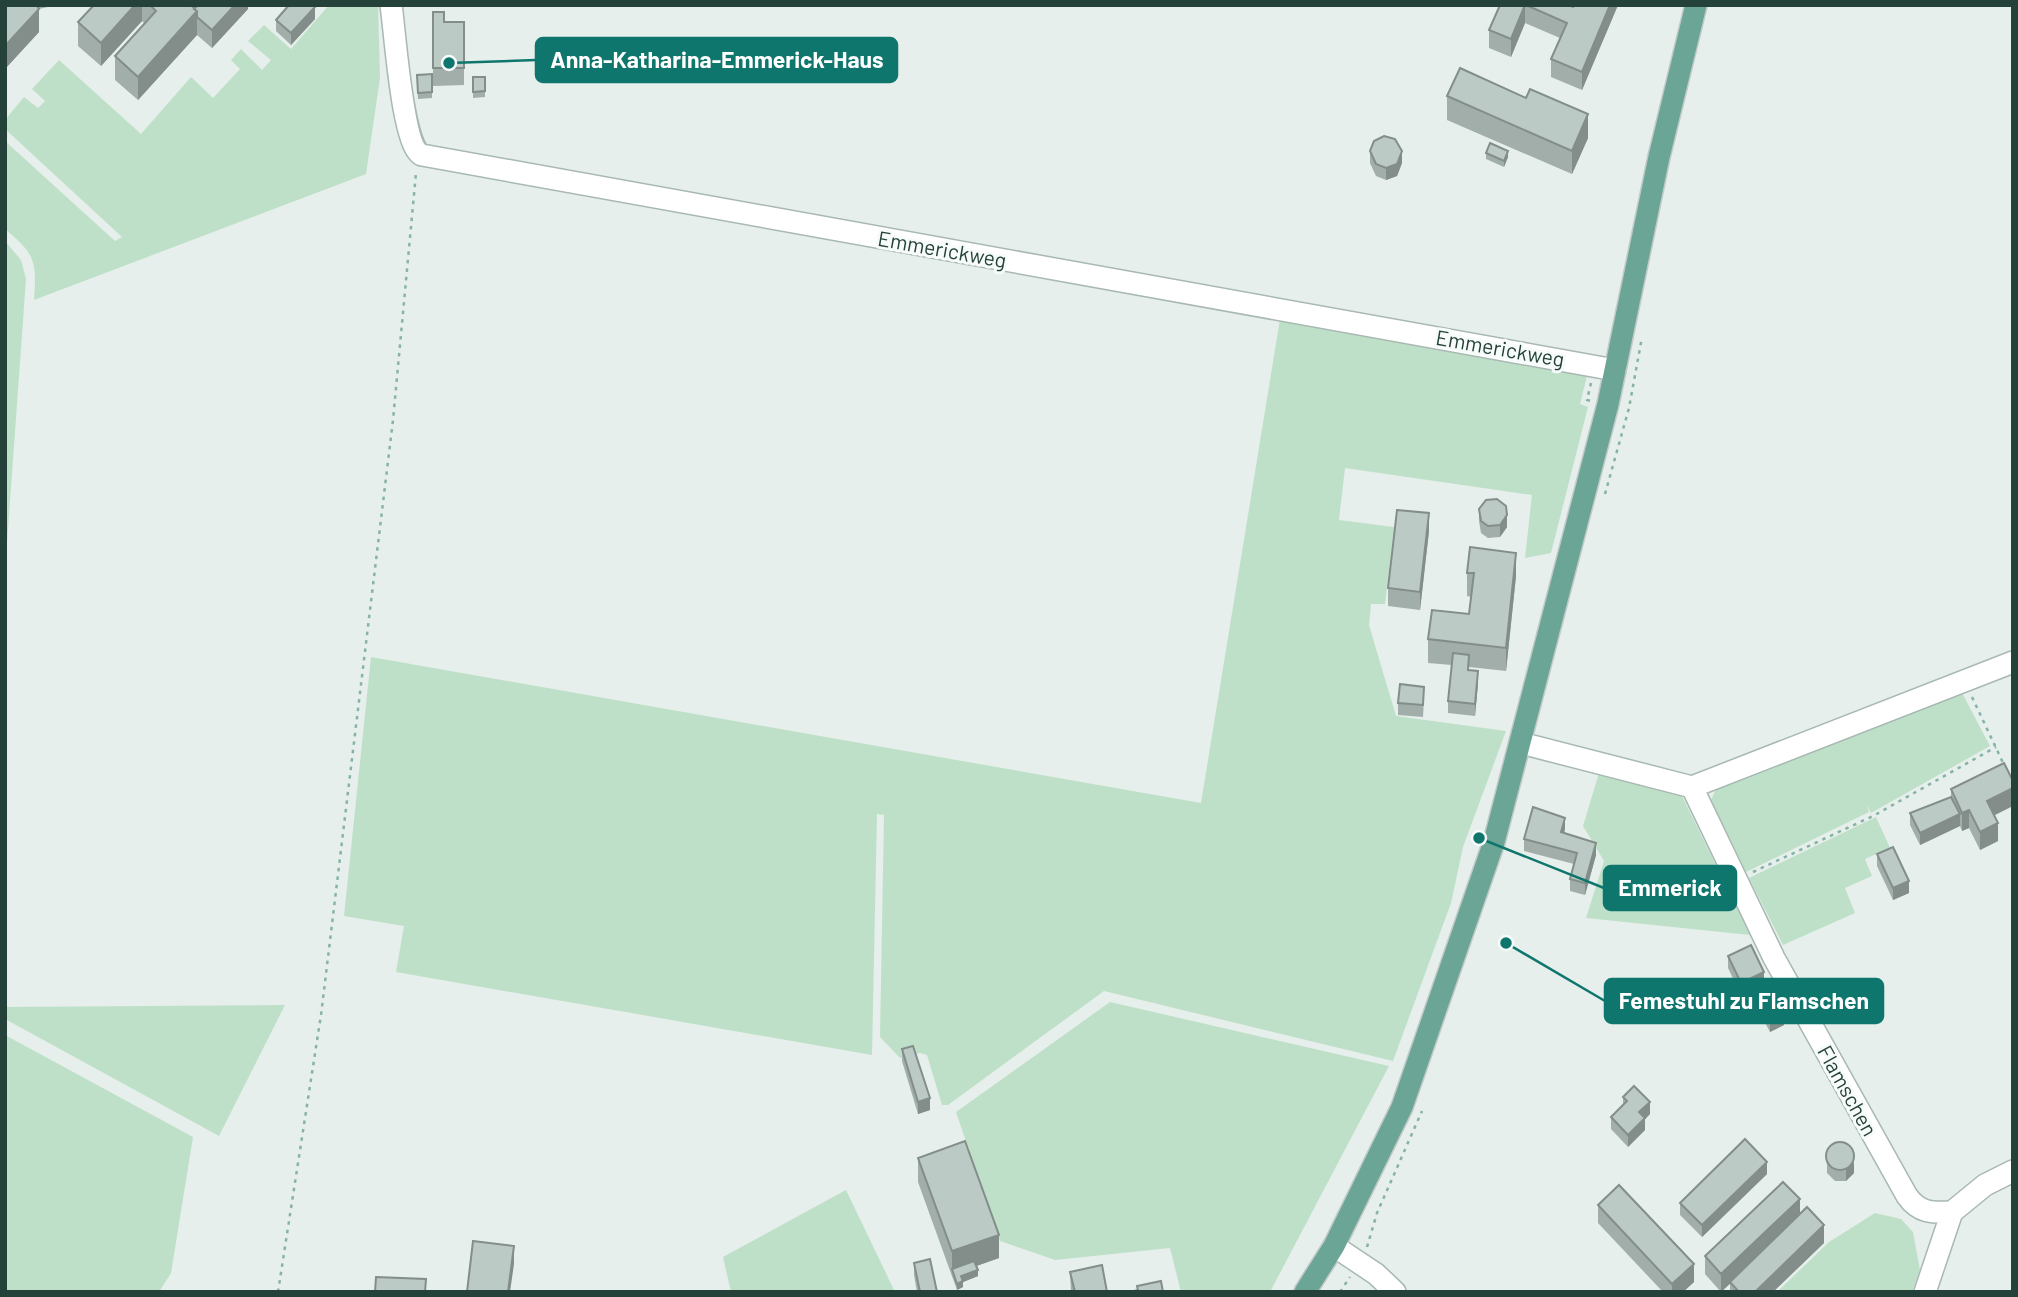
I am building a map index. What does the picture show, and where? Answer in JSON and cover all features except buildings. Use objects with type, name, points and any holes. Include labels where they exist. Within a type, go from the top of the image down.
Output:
[{"type":"main road","points":[[1305,1292],[1334,1246],[1402,1107],[1466,930],[1521,743],[1615,370],[1659,157],[1696,5]]},
{"type":"street","points":[[391,5],[406,117],[417,153]]},
{"type":"street","name":"Emmerickweg","points":[[417,153],[481,168],[1615,370]]},
{"type":"street","points":[[1521,743],[1692,787],[2013,662]]},
{"type":"street","name":"Flamschen","points":[[1692,787],[1774,958],[1906,1196],[1916,1208],[1933,1213],[1952,1212]]},
{"type":"street","points":[[1925,1292],[1952,1212],[1985,1185],[2013,1171]]},
{"type":"street","points":[[1334,1246],[1376,1274],[1395,1292]]},
{"type":"path","points":[[278,1292],[323,1002],[393,420],[417,153]]},
{"type":"path","points":[[1964,681],[2007,771]]},
{"type":"path","points":[[1749,874],[1873,816],[1996,747]]},
{"type":"green space","points":[[329,5],[378,5],[380,78],[366,174],[34,300],[35,276],[32,259],[23,245],[5,229],[5,141],[115,241],[122,237],[5,129],[5,120],[24,97],[38,108],[45,101],[32,89],[59,60],[141,134],[191,77],[213,98],[240,69],[231,60],[241,49],[262,70],[271,60],[248,41],[264,25],[291,49]]},
{"type":"green space","points":[[5,241],[21,260],[26,279],[5,571]]},
{"type":"green space","points":[[1280,319],[1588,372],[1580,404],[1588,407],[1551,553],[1525,558],[1532,495],[1345,468],[1339,520],[1394,527],[1385,604],[1371,604],[1369,625],[1396,716],[1506,731],[1463,847],[1451,903],[1393,1061],[1104,991],[948,1105],[942,1105],[927,1055],[920,1053],[900,1058],[880,1037],[884,815],[877,814],[872,1055],[396,972],[404,926],[344,916],[371,657],[1201,803]]},
{"type":"green space","points":[[1961,691],[1990,746],[1871,813],[1867,805],[1869,812],[1746,872],[1711,800],[1717,787]]},
{"type":"green space","points":[[1599,773],[1680,792],[1750,935],[1586,918],[1604,861],[1583,826]]},
{"type":"green space","points":[[1876,817],[1890,848],[1865,859],[1872,876],[1845,888],[1855,913],[1783,945],[1749,878]]},
{"type":"green space","points":[[1110,1002],[1389,1066],[1270,1292],[1181,1292],[1170,1248],[1055,1260],[1000,1241],[956,1112]]},
{"type":"green space","points":[[285,1005],[219,1136],[5,1019],[5,1007]]},
{"type":"green space","points":[[5,1035],[193,1137],[171,1273],[159,1292],[5,1292]]},
{"type":"green space","points":[[846,1190],[895,1292],[731,1292],[723,1257]]},
{"type":"green space","points":[[1875,1213],[1901,1219],[1913,1232],[1920,1270],[1912,1292],[1777,1292],[1829,1242]]},
{"type":"place","name":"Anna-Katharina-Emmerick-Haus","points":[[449,63]]},
{"type":"place","name":"Emmerick","points":[[1479,838]]},
{"type":"place","name":"Femestuhl zu Flamschen","points":[[1506,943]]}]
